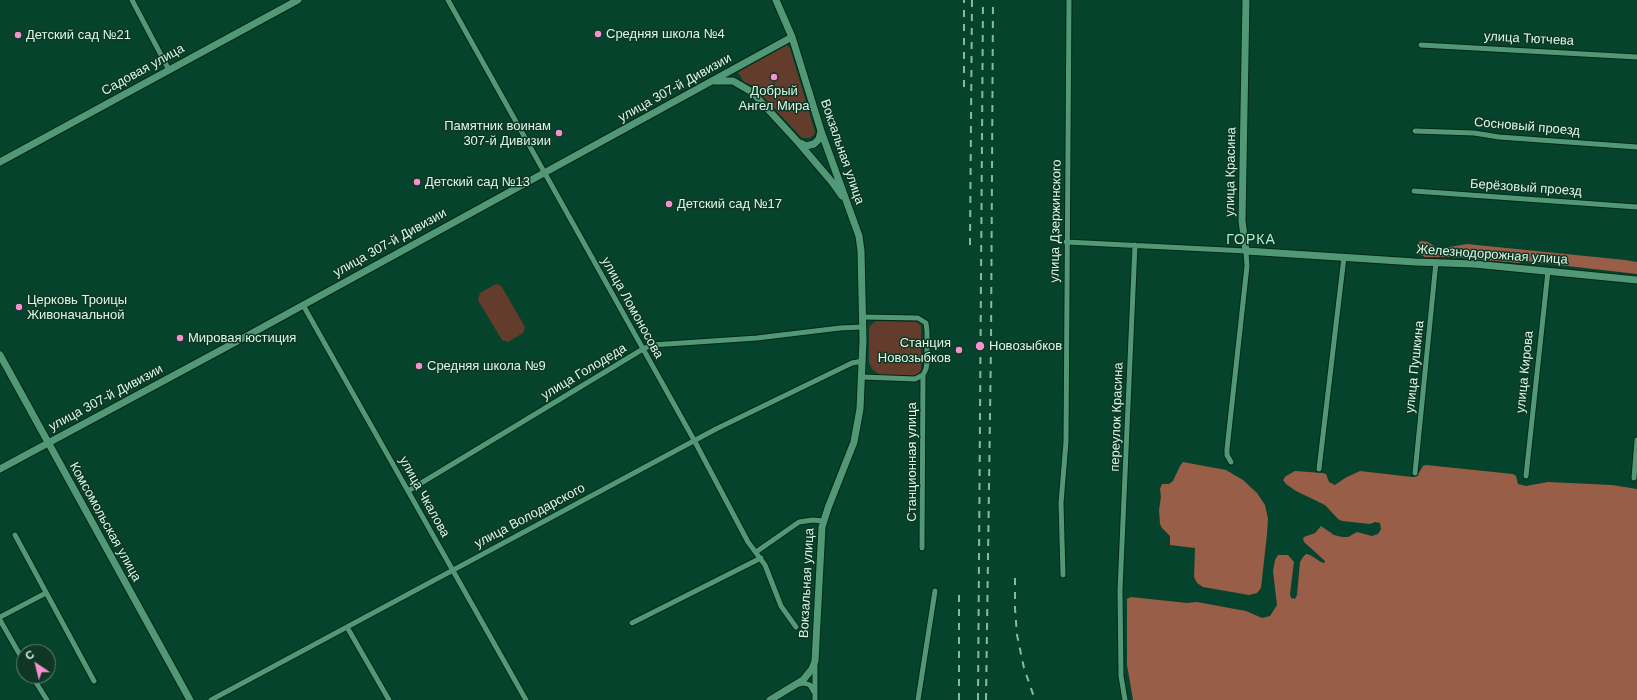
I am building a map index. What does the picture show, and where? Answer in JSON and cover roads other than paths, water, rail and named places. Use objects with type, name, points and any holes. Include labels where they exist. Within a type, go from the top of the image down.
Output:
[{"type":"street","points":[[132,0],[169,70]]},
{"type":"street","name":"Садовая улица","points":[[0,162],[298,0]]},
{"type":"street","name":"улица Ломоносова","points":[[448,0],[694,440],[748,542],[760,558],[770,576],[781,606],[796,627]]},
{"type":"street","name":"Вокзальная улица","points":[[776,0],[792,37],[821,131],[857,230],[860,246],[863,317],[863,377],[860,409],[854,442],[823,521],[820,539],[815,661],[815,700]]},
{"type":"street","name":"улица Дзержинского","points":[[1063,575],[1064,551],[1061,504],[1066,442],[1066,242],[1069,0]]},
{"type":"street","name":"улица Красина","points":[[1231,462],[1227,455],[1226,449],[1247,266],[1242,215],[1246,0]]},
{"type":"street","name":"улица 307-й Дивизии","points":[[0,469],[302,306],[792,37]]},
{"type":"street","name":"улица Тютчева","points":[[1421,45],[1637,57]]},
{"type":"street","points":[[706,84],[714,81],[728,80],[745,88],[759,99],[835,186],[850,211]]},
{"type":"street","points":[[798,142],[806,146],[814,144],[821,131]]},
{"type":"street","name":"Сосновый проезд","points":[[1415,131],[1474,133],[1506,137],[1637,147]]},
{"type":"street","name":"Берёзовый проезд","points":[[1414,191],[1637,207]]},
{"type":"street","name":"Железнодорожная улица","points":[[1066,242],[1474,264],[1637,280]]},
{"type":"street","name":"переулок Красина","points":[[1125,700],[1121,676],[1120,590],[1135,245]]},
{"type":"street","points":[[1319,469],[1344,257]]},
{"type":"street","name":"улица Пушкина","points":[[1414,473],[1436,262]]},
{"type":"street","name":"улица Кирова","points":[[1526,476],[1548,271]]},
{"type":"street","name":"улица Чкалова","points":[[302,306],[526,700]]},
{"type":"street","points":[[863,317],[918,318],[926,323],[927,331],[927,363],[923,375],[915,379],[863,377]]},
{"type":"street","name":"улица Голодеда","points":[[408,491],[643,349],[661,343],[745,339],[840,328],[863,327]]},
{"type":"street","name":"Комсомольская улица","points":[[0,355],[190,700]]},
{"type":"street","name":"улица Володарского","points":[[211,700],[694,440],[846,365],[863,361]]},
{"type":"street","name":"Станционная улица","points":[[922,548],[923,375]]},
{"type":"street","points":[[1634,478],[1637,440]]},
{"type":"street","points":[[756,552],[799,522],[813,520],[823,521]]},
{"type":"street","points":[[14,535],[94,681]]},
{"type":"street","points":[[632,623],[760,558]]},
{"type":"street","points":[[918,700],[935,591]]},
{"type":"street","points":[[16,647],[0,618],[46,593]]},
{"type":"street","points":[[347,627],[389,700]]},
{"type":"street","points":[[770,700],[796,685],[808,675],[815,661]]},
{"type":"street","points":[[796,685],[807,683],[812,686],[815,693]]},
{"type":"street","points":[[37,684],[46,700]]},
{"type":"railway","points":[[964,0],[964,87]]},
{"type":"railway","points":[[970,245],[972,0]]},
{"type":"railway","points":[[978,700],[983,0]]},
{"type":"railway","points":[[986,700],[991,344],[993,0]]},
{"type":"railway","points":[[1015,578],[1017,635],[1024,668],[1035,700]]},
{"type":"railway","points":[[959,595],[959,700]]},
{"type":"place","name":"Средняя школа №4","points":[[598,34]]},
{"type":"place","name":"Детский сад №21","points":[[18,35]]},
{"type":"place","name":"Добрый Ангел Мира","points":[[774,77]]},
{"type":"place","name":"Памятник воинам 307-й Дивизии","points":[[559,133]]},
{"type":"place","name":"Детский сад №13","points":[[417,182]]},
{"type":"place","name":"Детский сад №17","points":[[669,204]]},
{"type":"place","name":"Церковь Троицы Живоначальной","points":[[19,307]]},
{"type":"place","name":"Мировая юстиция","points":[[180,338]]},
{"type":"place","name":"Новозыбков","points":[[980,346]]},
{"type":"place","name":"Станция Новозыбков","points":[[959,350]]},
{"type":"place","name":"Средняя школа №9","points":[[419,366]]},
{"type":"district","name":"ГОРКА","points":[[1251,240]]}]
